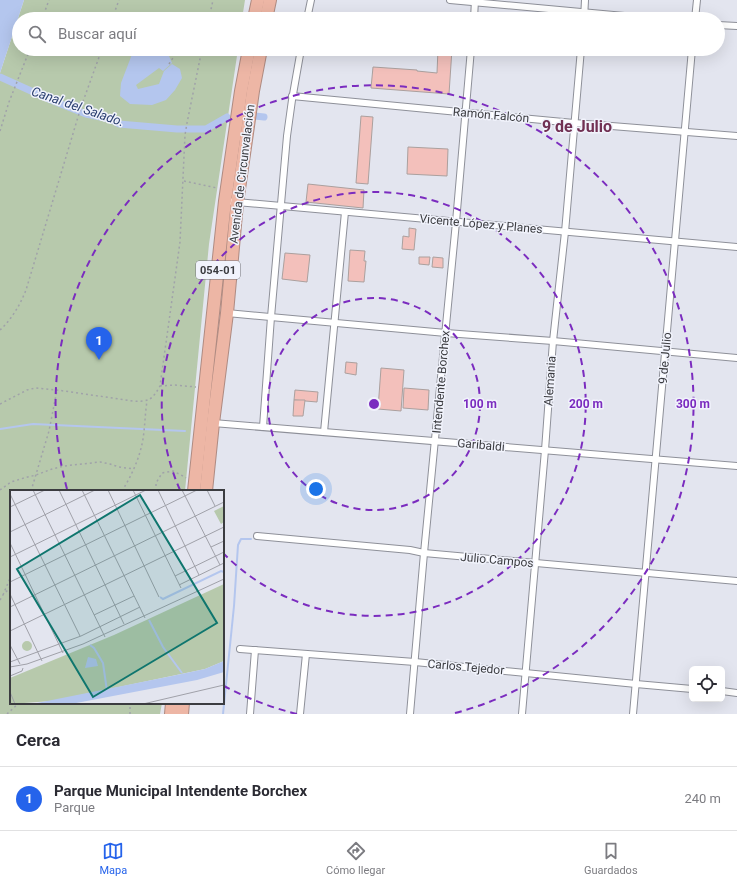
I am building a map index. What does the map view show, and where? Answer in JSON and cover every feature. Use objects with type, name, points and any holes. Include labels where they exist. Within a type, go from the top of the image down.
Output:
[{"type":"highway","points":[[255,12],[258,0]]},
{"type":"highway","points":[[267,12],[270,0]]},
{"type":"highway","name":"Avenida de Circunvalación","points":[[206,490],[207,422],[231,202],[241,92],[248,56]]},
{"type":"highway","name":"Avenida de Circunvalación","points":[[194,489],[227,313],[231,202],[260,56]]},
{"type":"highway","points":[[171,714],[172,704]]},
{"type":"highway","points":[[182,714],[184,704]]},
{"type":"street","points":[[308,12],[311,0]]},
{"type":"street","points":[[450,0],[475,1],[555,12]]},
{"type":"street","points":[[584,12],[585,0]]},
{"type":"street","points":[[696,12],[697,0]]},
{"type":"street","points":[[474,12],[475,1]]},
{"type":"street","points":[[725,25],[737,26]]},
{"type":"street","points":[[263,427],[287,136],[292,96],[300,56]]},
{"type":"street","name":"Intendente Borchex","points":[[410,714],[470,56]]},
{"type":"street","name":"Alemania","points":[[522,714],[553,341],[580,56]]},
{"type":"street","name":"9 de Julio","points":[[633,714],[691,56]]},
{"type":"street","name":"Ramón Falcón","points":[[292,96],[737,136]]},
{"type":"street","name":"Vicente López y Planes","points":[[231,202],[737,247]]},
{"type":"street","points":[[324,432],[345,212]]},
{"type":"street","points":[[227,313],[737,358]]},
{"type":"street","name":"Garibaldi","points":[[207,422],[737,466]]},
{"type":"street","name":"Julio Campos","points":[[257,536],[646,574],[737,581]]},
{"type":"street","name":"Carlos Tejedor","points":[[240,649],[415,662],[689,689]]},
{"type":"street","points":[[250,714],[255,650]]},
{"type":"street","points":[[300,714],[306,654]]},
{"type":"street","points":[[725,691],[737,692]]},
{"type":"path","points":[[45,12],[49,0]]},
{"type":"path","points":[[115,12],[119,0]]},
{"type":"path","points":[[210,12],[213,0]]},
{"type":"path","points":[[0,131],[9,102],[27,56]]},
{"type":"path","points":[[0,330],[7,324],[21,303],[26,290],[81,107],[99,56]]},
{"type":"path","points":[[169,64],[174,56]]},
{"type":"path","points":[[0,404],[27,390],[35,388],[133,401],[147,400],[155,396],[160,386],[180,242],[186,122],[200,56]]},
{"type":"path","points":[[183,181],[221,188]]},
{"type":"path","points":[[160,386],[198,387]]},
{"type":"path","points":[[32,490],[49,431],[57,390]]},
{"type":"path","points":[[123,490],[134,469],[140,448],[144,433],[147,400]]},
{"type":"path","points":[[0,490],[11,482],[64,466],[100,462],[134,469]]},
{"type":"path","points":[[156,490],[156,483],[162,474],[173,471],[183,476],[194,489]]},
{"type":"path","points":[[0,600],[10,578]]},
{"type":"path","points":[[3,595],[10,587]]},
{"type":"path","points":[[7,714],[18,704]]},
{"type":"green space","points":[[24,0],[245,0],[243,12],[20,12]]},
{"type":"green space","points":[[12,36],[12,56],[237,56],[209,244],[185,490],[10,490],[10,704],[162,704],[160,714],[0,714],[0,73]]},
{"type":"water","points":[[0,0],[24,0],[20,12],[12,12],[12,36],[0,73]]},
{"type":"water","points":[[131,56],[169,56],[172,63],[163,71],[159,68],[136,85],[138,89],[159,84],[164,71],[172,64],[180,69],[182,78],[175,90],[166,100],[152,105],[130,104],[120,96],[121,83]]},
{"type":"building","points":[[438,56],[452,56],[449,94],[371,88],[373,67],[437,73]]},
{"type":"building","points":[[361,116],[373,117],[368,184],[356,183]]},
{"type":"building","points":[[408,147],[448,149],[447,176],[407,174]]},
{"type":"building","points":[[308,184],[364,190],[363,208],[306,202]]},
{"type":"building","points":[[409,228],[416,229],[414,250],[402,249],[403,236],[409,237]]},
{"type":"building","points":[[350,250],[365,251],[364,261],[366,261],[364,282],[348,281]]},
{"type":"building","points":[[285,253],[310,255],[307,282],[282,279]]},
{"type":"building","points":[[419,257],[430,257],[429,265],[419,264]]},
{"type":"building","points":[[433,257],[443,258],[443,268],[432,267]]},
{"type":"building","points":[[346,362],[357,363],[356,375],[345,373]]},
{"type":"building","points":[[381,368],[404,370],[401,411],[378,409]]},
{"type":"building","points":[[404,388],[429,390],[428,410],[403,408]]},
{"type":"building","points":[[295,390],[318,392],[317,402],[294,400]]},
{"type":"building","points":[[294,400],[305,400],[303,416],[293,416]]},
{"type":"waterway","name":"Canal del Salado.","points":[[0,77],[86,114],[110,119],[119,124],[177,129],[206,129],[227,117]]},
{"type":"waterway","name":"Canal del Salado.","points":[[255,116],[264,117]]},
{"type":"waterway","points":[[0,429],[33,424],[185,431]]},
{"type":"waterway","points":[[223,714],[234,606],[238,545],[241,539],[251,539]]},
{"type":"place","name":"Parque Municipal Intendente Borchex","points":[[99,360]]},
{"type":"district","name":"9 de Julio","points":[[577,126]]}]
